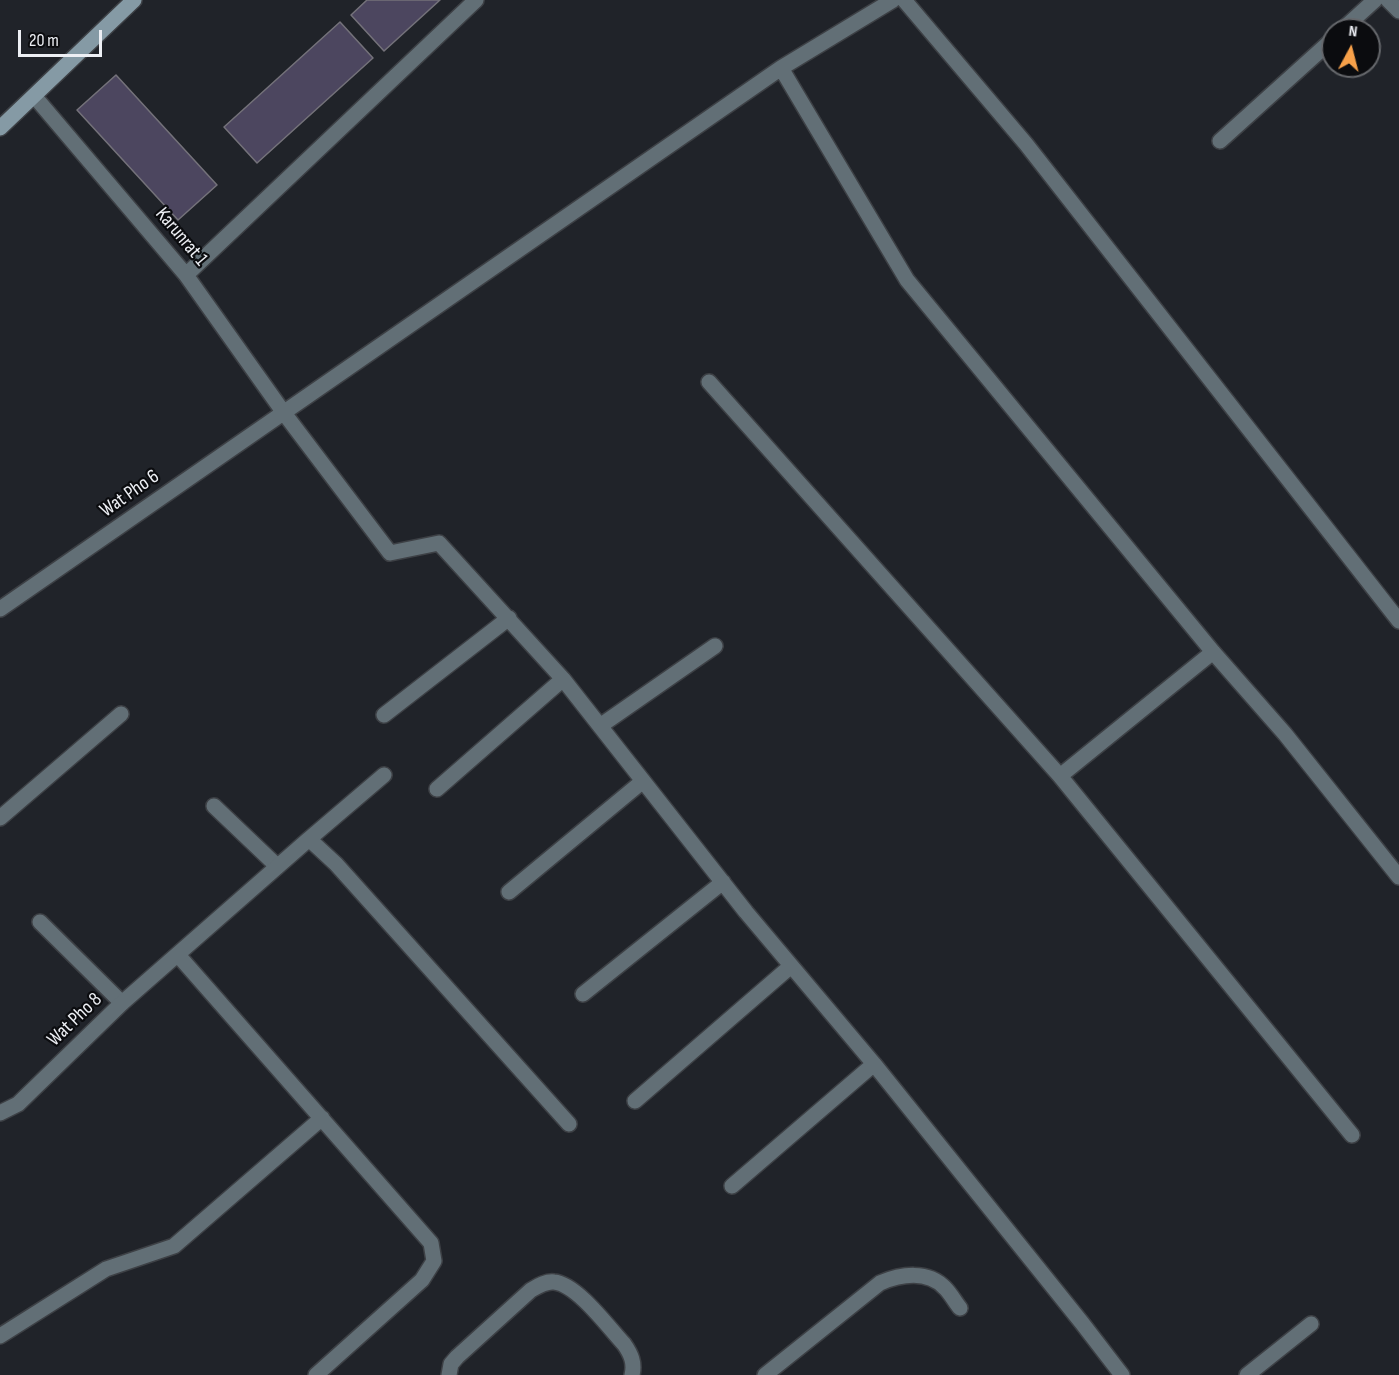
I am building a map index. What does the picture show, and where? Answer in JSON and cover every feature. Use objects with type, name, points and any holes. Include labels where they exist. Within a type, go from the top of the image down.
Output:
[{"type":"street","points":[[0,128],[134,0]]},
{"type":"street","points":[[186,276],[476,0]]},
{"type":"street","name":"Wat Pho 6","points":[[0,609],[782,68],[893,0]]},
{"type":"street","points":[[904,0],[1026,144],[1399,621]]},
{"type":"street","points":[[1355,18],[1375,0]]},
{"type":"street","points":[[1388,0],[1399,11]]},
{"type":"street","points":[[1220,141],[1321,50]]},
{"type":"street","points":[[782,68],[907,280],[1214,652],[1285,734],[1399,877]]},
{"type":"street","name":"Karunrat 1","points":[[35,97],[186,276],[284,413],[390,554],[439,543],[509,618]]},
{"type":"street","points":[[709,382],[1060,776],[1352,1135]]},
{"type":"street","points":[[384,715],[509,618],[563,679],[723,882],[1122,1375]]},
{"type":"street","points":[[600,726],[715,646]]},
{"type":"street","points":[[1060,776],[1214,652]]},
{"type":"street","points":[[437,789],[563,679]]},
{"type":"street","points":[[0,818],[121,714]]},
{"type":"street","name":"Wat Pho 8","points":[[0,1113],[18,1104],[122,1003],[277,866],[384,776]]},
{"type":"street","points":[[509,892],[643,781]]},
{"type":"street","points":[[214,806],[277,866]]},
{"type":"street","points":[[309,839],[336,864],[569,1124]]},
{"type":"street","points":[[583,994],[723,882]]},
{"type":"street","points":[[40,922],[122,1003]]},
{"type":"street","points":[[178,955],[431,1243],[434,1261],[422,1280],[316,1375]]},
{"type":"street","points":[[635,1101],[791,966]]},
{"type":"street","points":[[732,1186],[873,1065]]},
{"type":"street","points":[[0,1336],[106,1269],[174,1246],[322,1118]]},
{"type":"street","points":[[765,1375],[880,1283],[893,1277],[907,1275],[928,1277],[945,1288],[960,1308]]},
{"type":"street","points":[[449,1375],[457,1357],[531,1290],[542,1284],[553,1282],[564,1285],[577,1293],[624,1344],[631,1354],[634,1365],[632,1375]]},
{"type":"street","points":[[1247,1375],[1311,1324]]},
{"type":"building","points":[[367,0],[440,0],[384,51],[351,15]]},
{"type":"building","points":[[340,22],[373,58],[257,163],[224,127]]},
{"type":"building","points":[[116,75],[217,185],[178,220],[77,110]]}]
